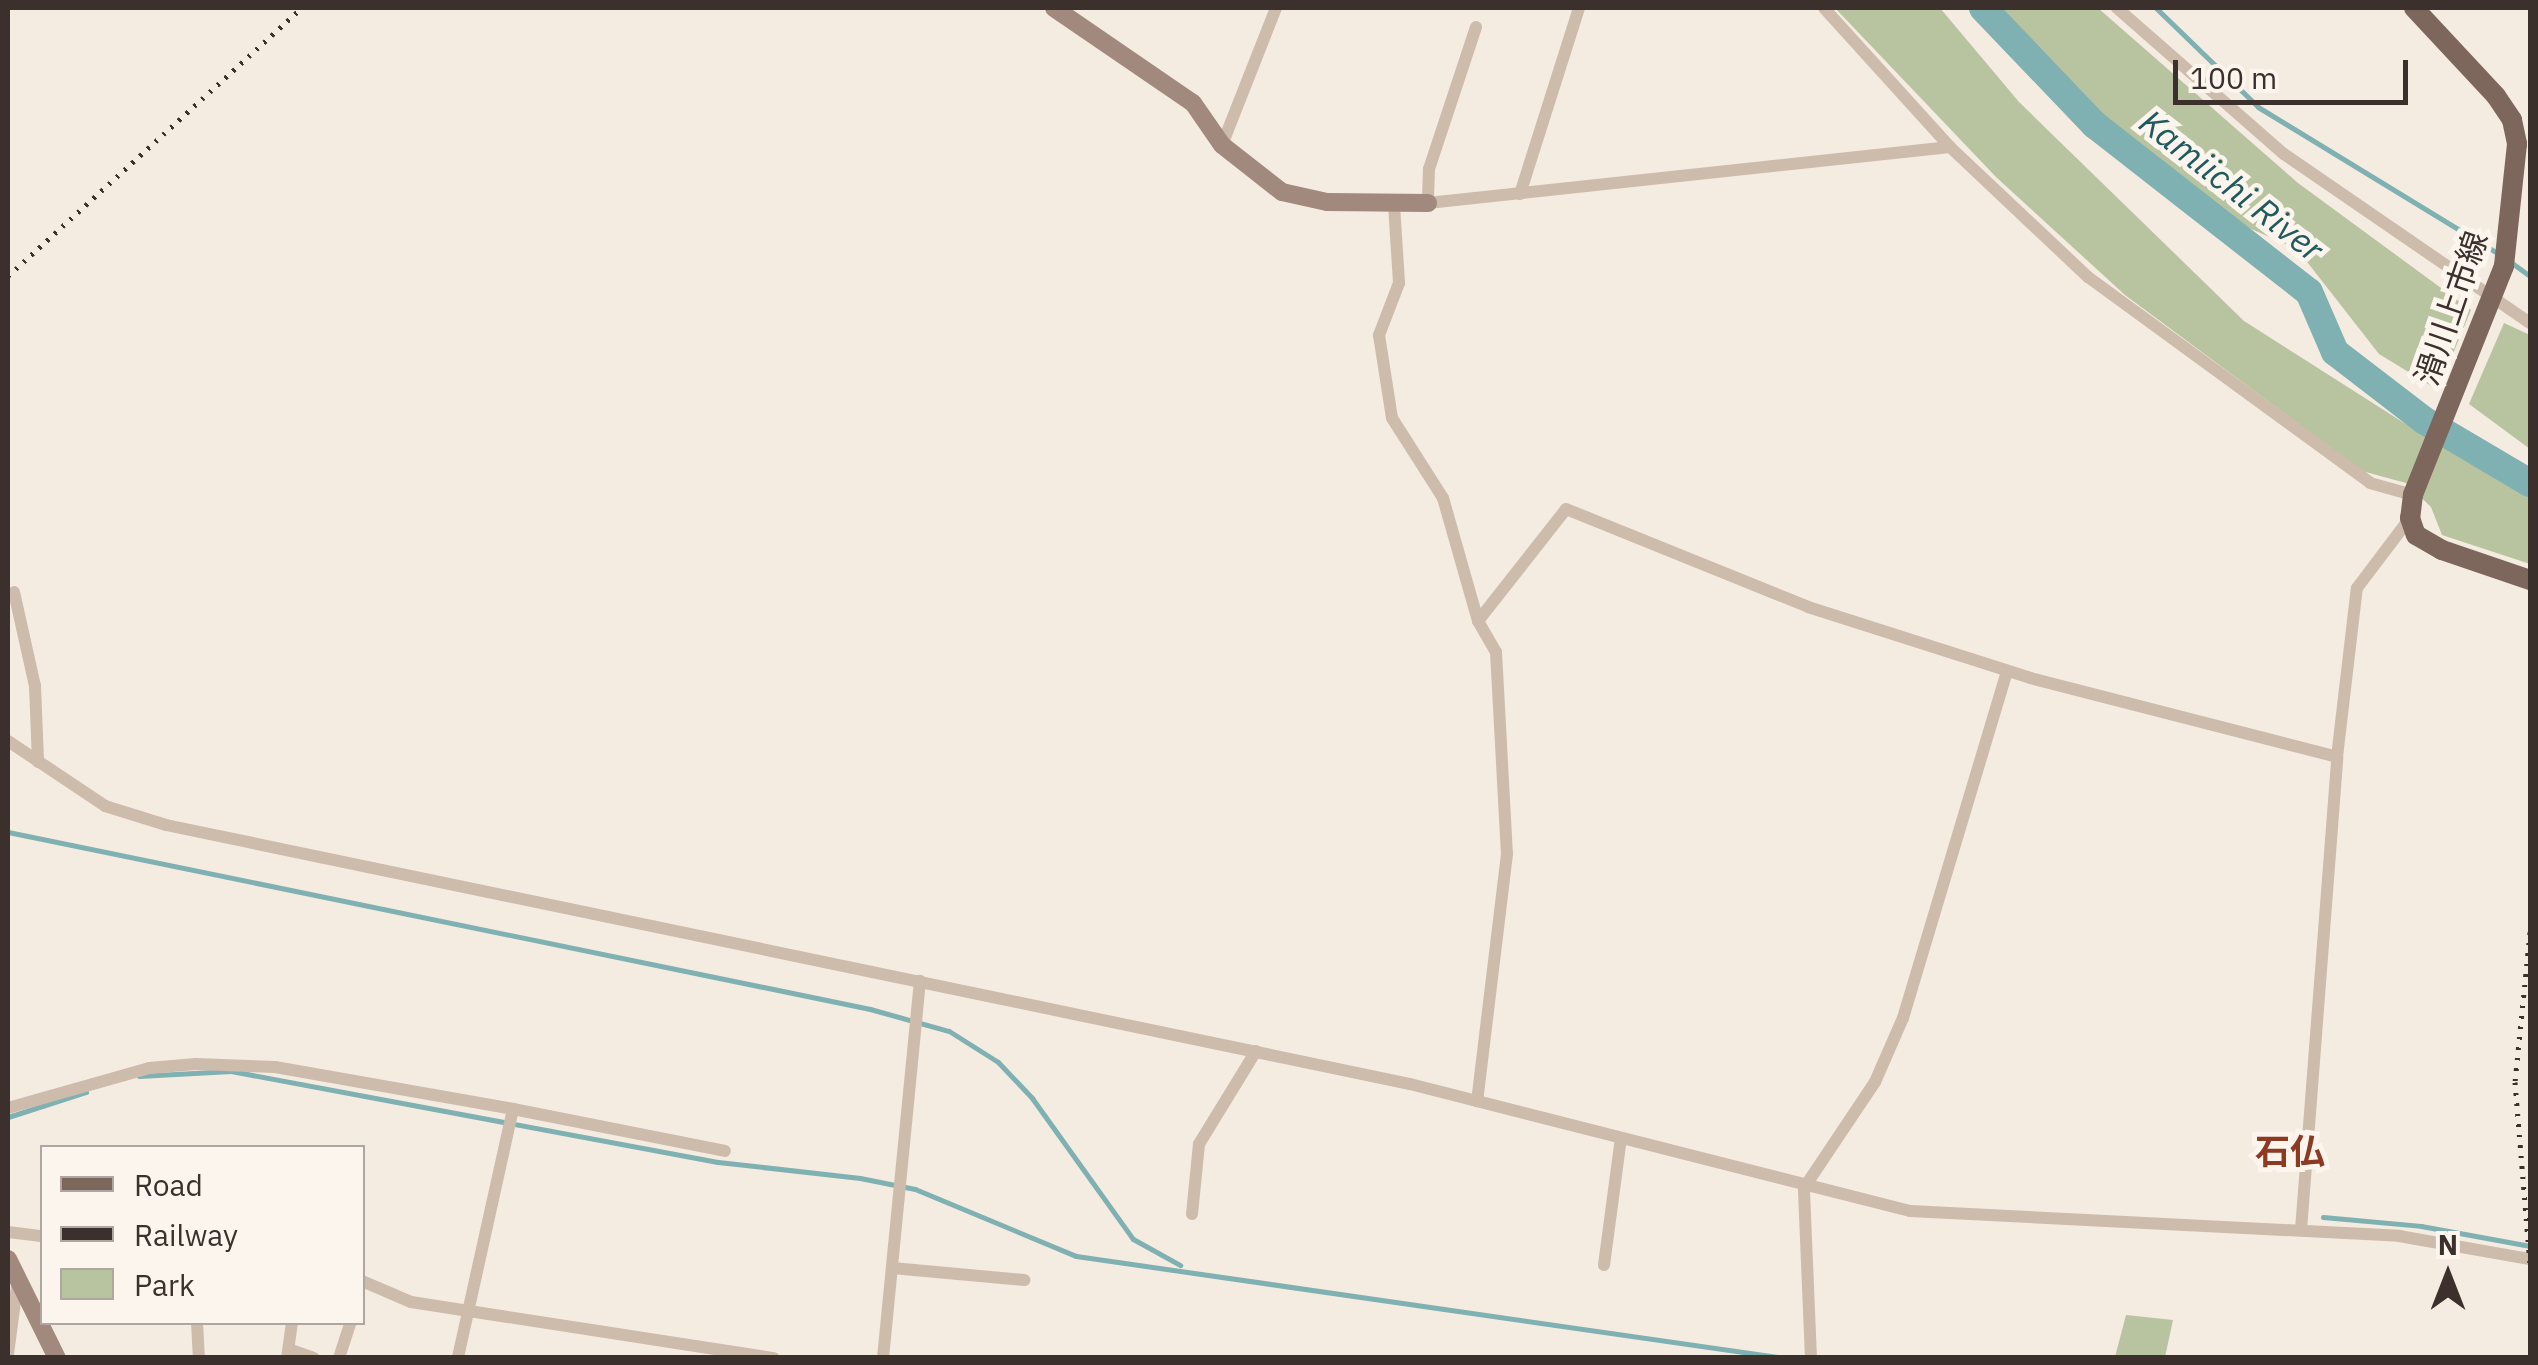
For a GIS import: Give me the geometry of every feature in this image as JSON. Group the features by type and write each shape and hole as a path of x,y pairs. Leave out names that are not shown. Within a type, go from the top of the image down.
{"main road":[{"name":"滑川上市線","path":"2410,518 2413,494 2492,302 2510,236 2517,144 2512,120 2414,8"},
{"path":"2410,518 2416,535 2442,550 2530,580"}],"street":[{"path":"1054,8 1193,103 1222,145 1282,192 1394,205 1428,203 1950,147"},
{"path":"1222,145 1276,8"},
{"path":"1520,194 1579,8"},
{"path":"1824,8 1950,147 2088,278 2370,483 2413,494"},
{"path":"2117,8 2284,154 2492,302 2530,323"},
{"path":"1428,203 1429,169 1476,27"},
{"path":"1394,205 1400,284 1379,335 1392,418 1443,498 1478,621 1496,652 1507,854 1477,1101"},
{"path":"1478,621 1566,510 1808,608 2007,670 2336,756"},
{"path":"2301,1230 2336,756 2357,588 2410,518"},
{"path":"14,592 35,686 38,762"},
{"path":"1811,1358 1804,1188 1875,1082 1903,1018 2007,670"},
{"path":"8,741 104,806 166,825 1256,1051 1477,1101 1804,1188 1910,1211 2399,1236 2530,1259"},
{"path":"883,1358 920,980"},
{"path":"1192,1214 1199,1144 1256,1051"},
{"path":"8,1108 111,1076 196,1064 275,1066 725,1151"},
{"path":"458,1358 472,1313 514,1109"},
{"path":"1604,1265 1620,1138"},
{"path":"8,1232 40,1236"},
{"path":"8,1259 40,1324"},
{"path":"892,1268 1024,1280"},
{"path":"9,1355 11,1291 18,1279"},
{"path":"365,1286 411,1302 472,1313 774,1358"},
{"path":"41,1325 57,1358"},
{"path":"197,1325 199,1358"},
{"path":"292,1325 289,1354 314,1358"},
{"path":"339,1358 350,1325"}],"green space":[{"path":"1835,8 1940,8 2019,102 2244,321 2423,435 2530,491 2530,564 2442,535 2431,507 2406,483 2362,471 2125,295 1996,177"},
{"path":"2000,8 2098,8 2298,183 2471,310 2438,390 2379,354 2297,249 2150,185"},
{"path":"2504,323 2530,335 2530,449 2469,404"},
{"path":"2126,1315 2173,1320 2165,1357 2115,1357"}],"waterway":[{"name":"Kamiichi River","path":"1983,8 2095,125 2309,292 2335,352 2425,421 2530,483"},
{"path":"2156,8 2258,107 2499,254"},
{"path":"2512,263 2530,276"},
{"path":"8,832 870,1009 949,1031 998,1062 1032,1098 1133,1239 1180,1265"},
{"path":"139,1076 231,1071 718,1162 860,1178 915,1189 1076,1256 1785,1358"},
{"path":"8,1117 86,1092"},
{"path":"2323,1217 2421,1226 2530,1246"}],"railway":[{"path":"8,276 302,8"},
{"path":"2530,932 2515,1082 2530,1264"}],"district":[{"name":"石仏","path":"2290,1151"}]}
